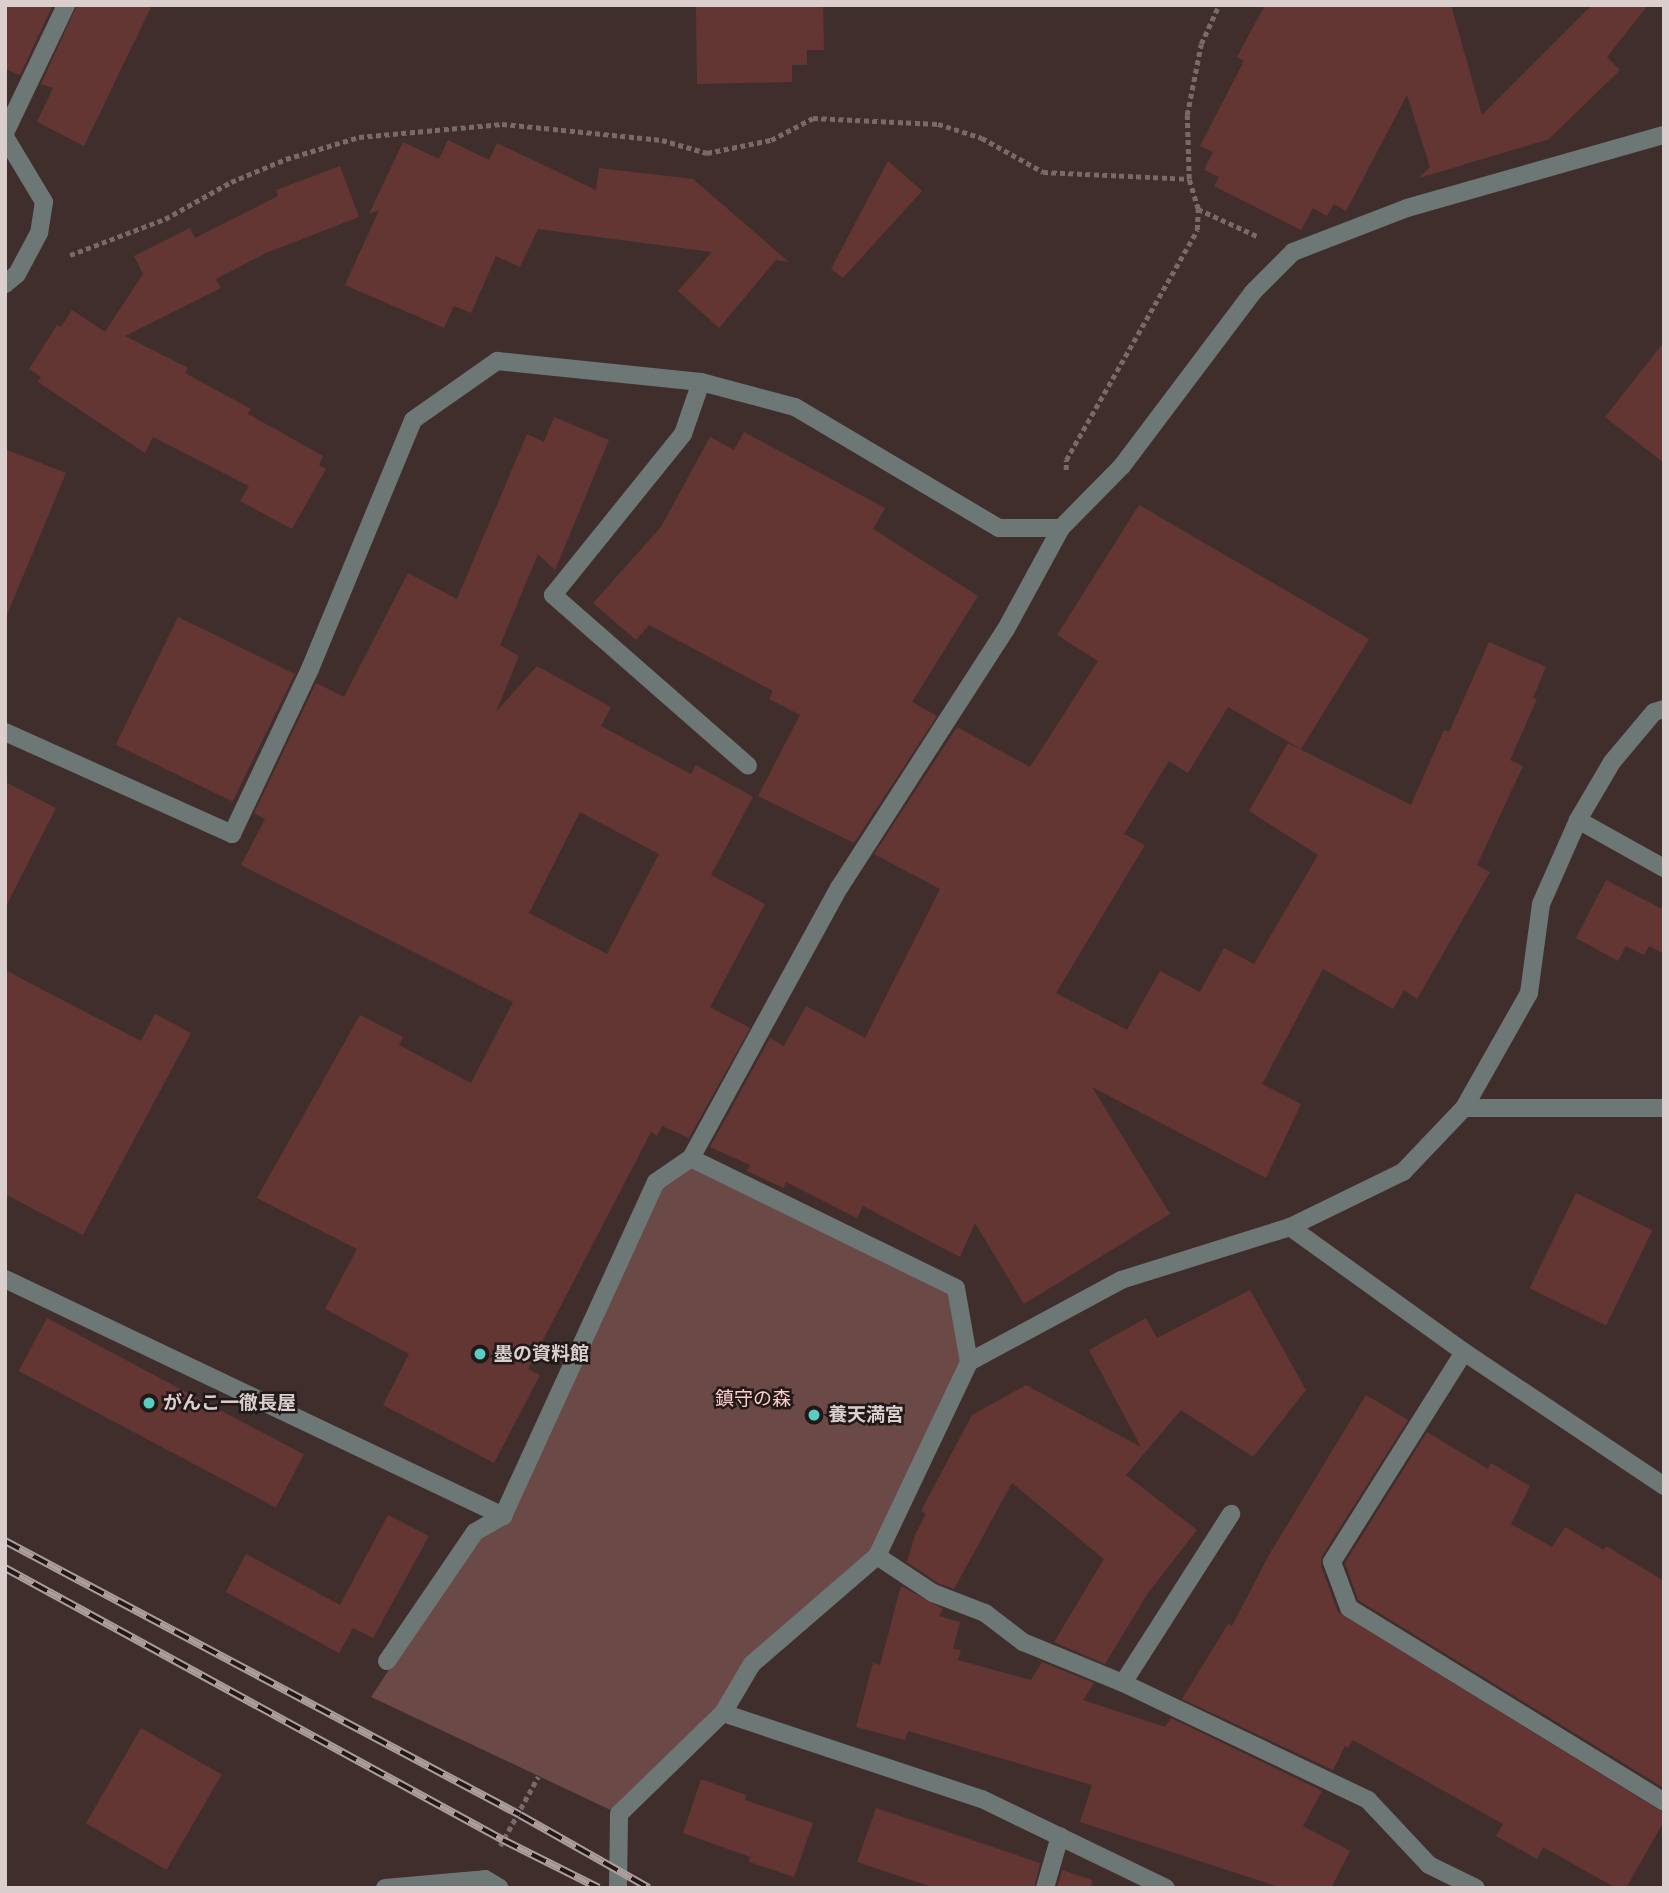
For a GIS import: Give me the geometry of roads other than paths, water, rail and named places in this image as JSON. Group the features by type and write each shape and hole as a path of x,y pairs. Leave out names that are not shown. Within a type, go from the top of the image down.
{"street":[{"path":"11,279 39,233 44,202 5,135 66,5"},
{"path":"387,1661 475,1532 503,1516 656,1182 691,1158 839,888 1006,629 1060,528 1122,466 1253,292 1293,252 1408,208 1664,135"},
{"path":"5,732 232,834 310,669 413,420 497,361 701,382 795,407 999,528 1060,528"},
{"path":"701,382 683,434 553,595 748,766"},
{"path":"969,1362 1121,1280 1290,1227 1403,1172 1464,1108 1529,993 1541,904 1578,820 1612,762 1654,712 1664,709"},
{"path":"1578,820 1664,868"},
{"path":"1464,1108 1664,1108"},
{"path":"618,1888 619,1814 723,1713 752,1664 877,1556 969,1362 956,1288 691,1158"},
{"path":"1290,1227 1464,1352 1664,1486"},
{"path":"5,1279 503,1516"},
{"path":"1464,1352 1332,1562 1349,1608 1664,1802"},
{"path":"1122,1683 1231,1514"},
{"path":"877,1556 933,1592 985,1613 1023,1642 1122,1683 1368,1800 1429,1865 1476,1888"},
{"path":"723,1713 982,1799 1166,1888"},
{"path":"1045,1888 1060,1836"},
{"path":"385,1888 492,1883"}],"railway":[{"path":"5,1541 520,1815 649,1888"},
{"path":"5,1568 503,1840 599,1888"}],"place":[{"name":"墨の資料館","path":"480,1354"},
{"name":"がんこ一徹長屋","path":"149,1403"},
{"name":"養天満宮","path":"814,1415"}],"park label":[{"name":"鎮守の森","path":"753,1399"}]}
